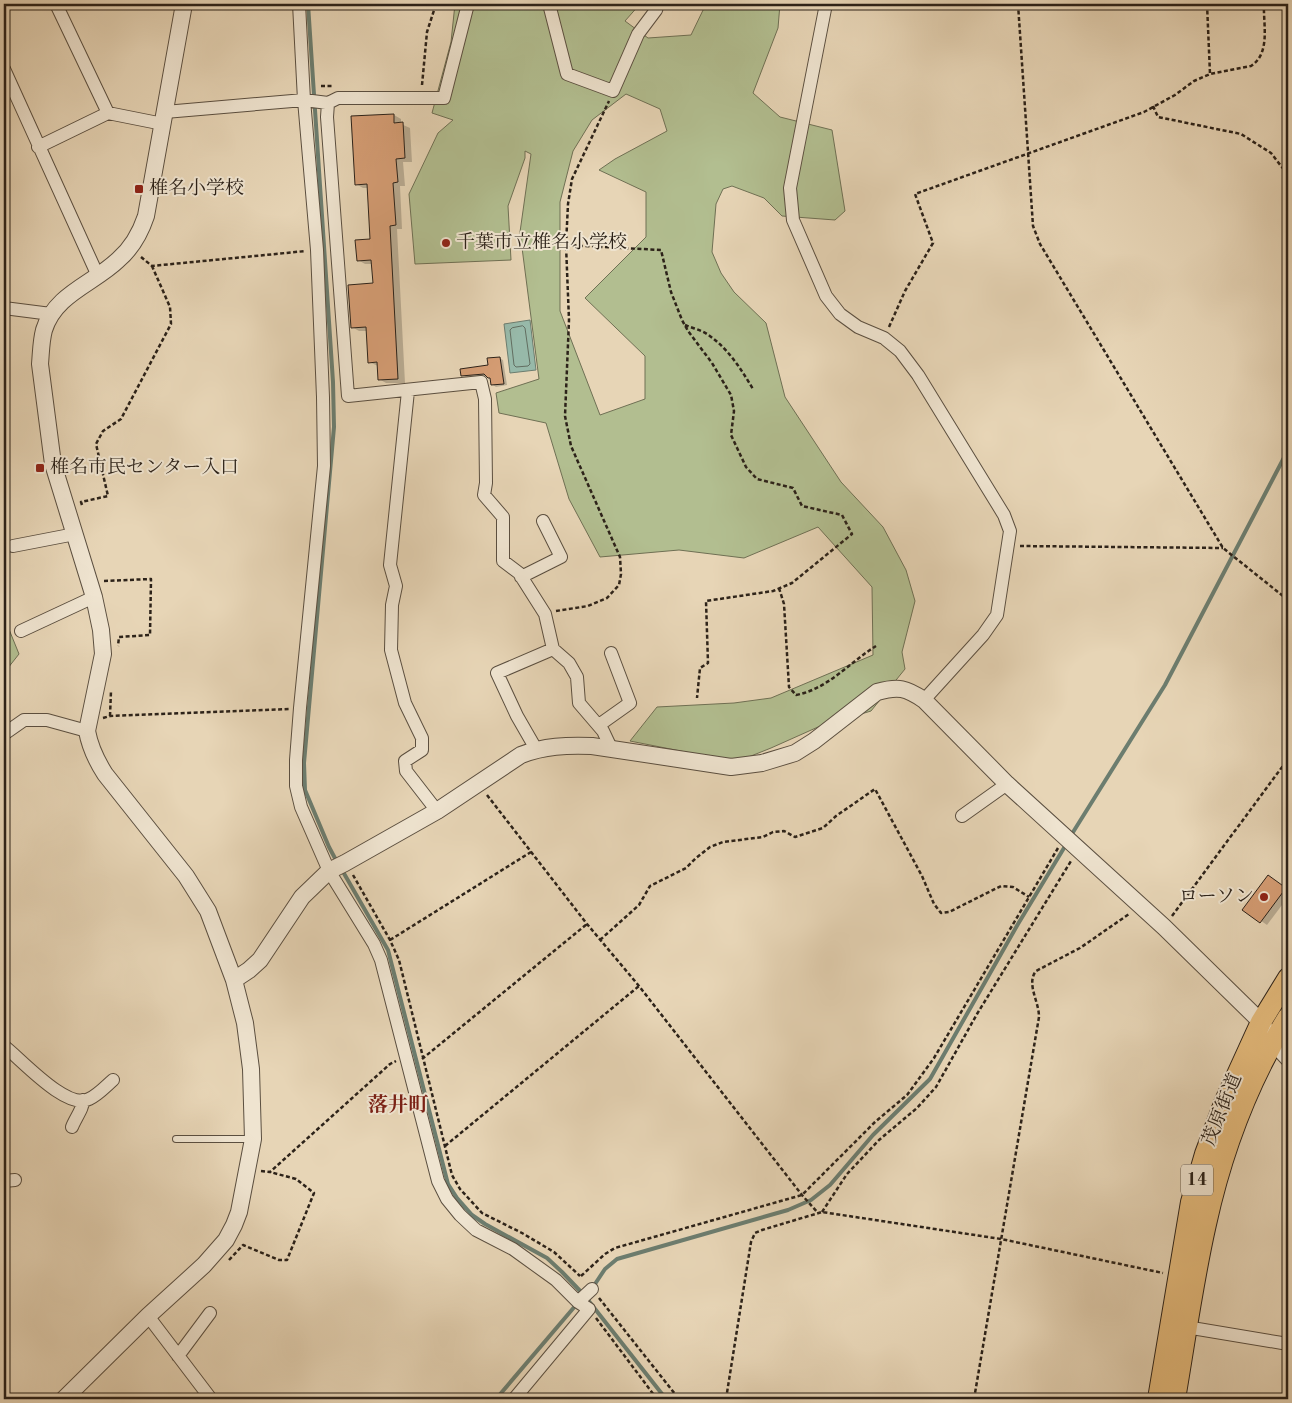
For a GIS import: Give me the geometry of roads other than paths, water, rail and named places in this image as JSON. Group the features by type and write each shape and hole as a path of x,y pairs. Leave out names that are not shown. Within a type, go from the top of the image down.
{"main road":[{"name":"茂原街道","path":"1175,1399 1179,1326 1179,1276 1191,1202 1205,1154 1225,1101 1261,1022 1288,978"},
{"name":"茂原街道","path":"1158,1399 1217,1182 1243,1104 1273,1042 1288,1017"}],"street":[{"path":"56,4 108,112"},
{"path":"64,1399 148,1316 204,1265 226,1240 239,1212 253,1139 251,1068 245,1023 234,980 208,911 186,876 105,774 96,760 87,731 103,654 101,630 92,591 54,464 40,364 44,329 63,299 116,262 130,248 140,232 146,216 184,4"},
{"path":"299,4 304,100 316,250 323,397 324,466 300,708 296,786 301,807 329,871 374,944 381,960 438,1181 447,1199 476,1230 520,1254 556,1280 583,1306"},
{"path":"38,147 108,112 164,118 304,100 328,103 338,98 444,98 468,4"},
{"path":"549,4 567,74 613,91 638,34 656,10 658,4"},
{"path":"826,4 790,188 793,220 826,296 840,314 858,327 884,338 900,351 918,374 1004,514 1010,530 997,615 983,635 924,700"},
{"path":"4,69 98,276"},
{"path":"328,103 328,126 348,396 481,382 485,399 486,483 484,495 503,517 503,561 522,577 545,614 553,649 569,663 577,677 579,703 603,731 612,750"},
{"path":"4,309 52,314"},
{"path":"408,391 390,565 396,586 392,605 391,650 405,703 422,738 422,750 405,762 406,771 437,811"},
{"path":"522,577 561,557 542,521"},
{"path":"12,546 75,534"},
{"path":"21,631 92,591"},
{"path":"536,749 517,716 497,674 553,649"},
{"path":"599,726 630,703 611,653"},
{"path":"234,980 260,960 302,897 329,871 437,811 521,755 536,749 570,745 592,746 731,766 748,766 776,760 795,752 814,741 878,692 900,688 911,691 924,700 1007,784 1164,927 1261,1022 1273,1042 1288,1058"},
{"path":"4,734 24,720 47,720 87,731"},
{"path":"962,816 1007,784"},
{"path":"4,1046 51,1087 78,1101 88,1100 113,1080"},
{"path":"72,1127 75,1117 84,1104 83,1100"},
{"path":"514,1399 583,1306 592,1290"},
{"path":"178,1356 210,1313"},
{"path":"148,1316 211,1399"},
{"path":"1179,1326 1288,1344"}],"lane":[{"path":"176,1139 253,1139"}],"water":[{"path":"530,320 536,370 510,373 504,324"}],"waterway":[{"path":"308,4 333,382 334,427 304,763 305,790 337,862"},
{"path":"1070,837 1165,685 1288,450"},
{"path":"593,1287 605,1269 617,1259 788,1210 811,1200 830,1185 873,1135 930,1079 1018,924 1067,843"},
{"path":"342,870 388,950 448,1184 472,1215 547,1258 562,1272 584,1295 666,1399"},
{"path":"496,1399 576,1305"}],"place":[{"name":"椎名小学校","path":"139,189"},
{"name":"千葉市立椎名小学校","path":"446,243"},
{"name":"椎名市民センター入口","path":"40,468"},
{"name":"ローソン","path":"1264,897"}],"district":[{"name":"落井町","path":"398,1106"}]}
